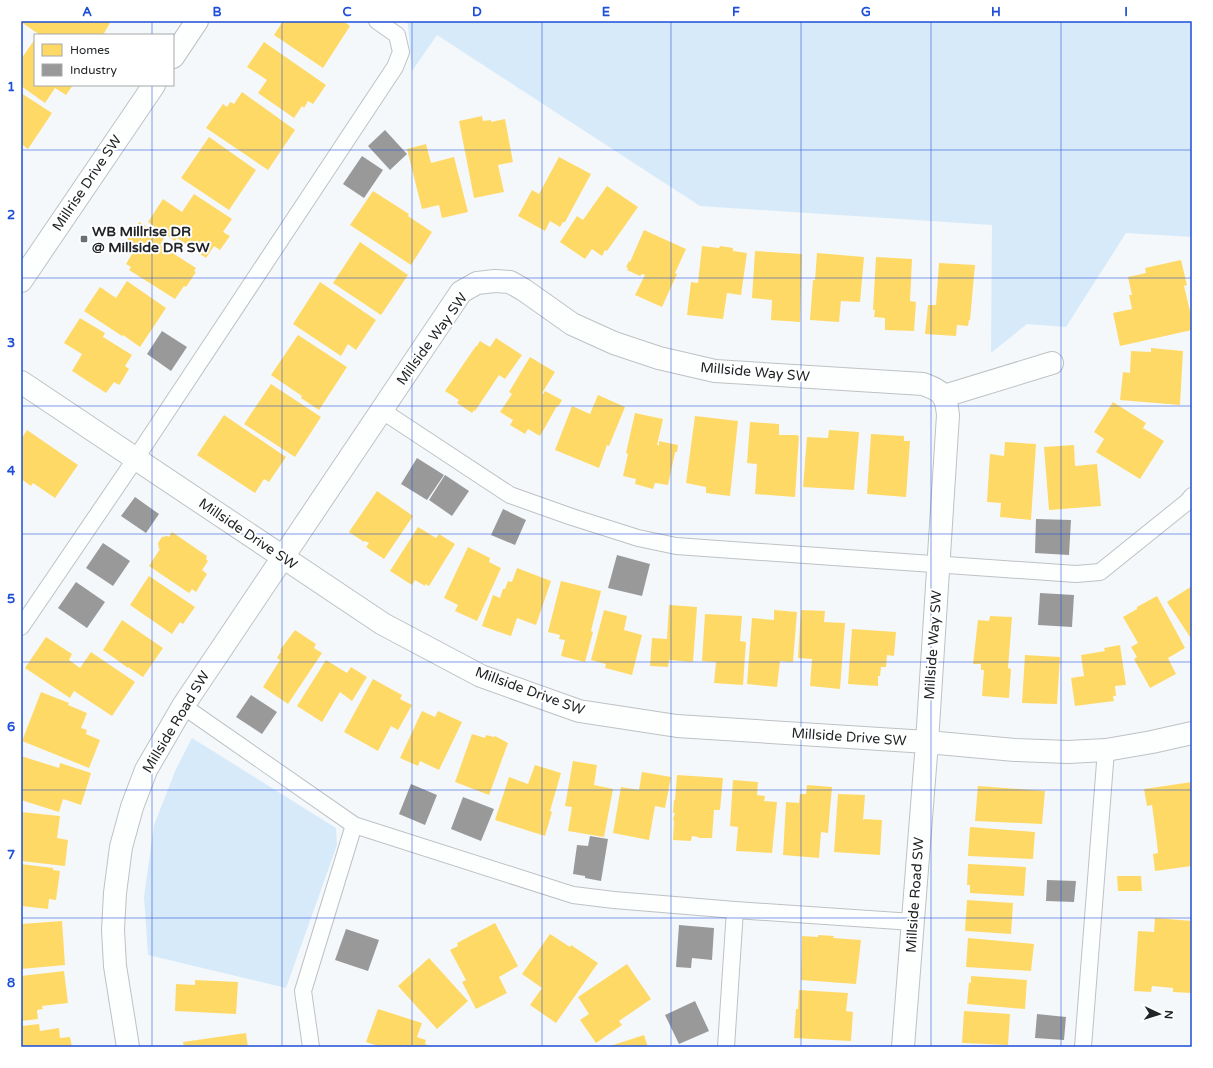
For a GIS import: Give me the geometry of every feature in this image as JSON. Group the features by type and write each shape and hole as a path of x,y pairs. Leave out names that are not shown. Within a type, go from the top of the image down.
{"street":[{"path":"174,55 197,21"},
{"name":"Millrise Drive SW","path":"21,281 153,86"},
{"name":"Millside Way SW","path":"283,558 461,292 477,283 495,281 510,282 524,290 572,324 614,343 659,358 714,371 923,384 937,389 944,396 947,404 948,415 927,742"},
{"path":"944,396 1052,363"},
{"name":"Millside Drive SW","path":"21,382 383,624 481,676 579,711 677,726 927,742 1015,750 1068,752 1106,750 1192,733"},
{"name":"Millside Road SW","path":"128,1047 115,966 113,930 115,893 121,847 132,807 146,770 183,706 283,558"},
{"name":"Millside Road SW","path":"903,1047 927,742"}],"lane":[{"path":"21,628 136,458 395,67 401,52 398,35 377,21"},
{"path":"381,410 510,495 638,538 676,546 1076,574 1100,572 1187,502 1192,496"},
{"path":"183,706 354,825 573,895 735,910 913,922"},
{"path":"1083,1047 1106,750"},
{"path":"311,1047 303,991 354,825"},
{"path":"726,1047 735,910"}],"shaded area":[{"path":"404,21 1192,21 1192,237 1126,233 1066,327 1027,324 991,353 992,225 700,206 437,35 412,71 408,24"},
{"path":"192,738 336,828 337,845 286,988 148,955 144,897 154,825 176,769"}],"building: Homes":[{"path":"107,21 110,23 104,34 39,34 21,22"},
{"path":"283,21 343,21 350,26 323,68 274,35"},
{"path":"34,40 34,86 72,86 66,95 55,88 45,103 21,86 21,59"},
{"path":"264,42 326,85 313,104 308,101 304,108 302,106 294,118 258,93 267,80 247,67"},
{"path":"242,92 295,130 268,170 206,128 223,104 227,107 230,102 234,104"},
{"path":"21,93 52,113 28,149 21,144"},
{"path":"482,116 483,121 491,120 491,122 505,119 513,162 498,165 504,192 474,198 459,121"},
{"path":"209,137 256,170 229,210 181,178"},
{"path":"426,144 431,163 454,157 468,212 442,218 439,205 422,209 407,149"},
{"path":"559,157 591,174 565,222 563,222 560,227 550,221 545,231 518,216 532,190 539,194"},
{"path":"607,186 638,207 602,256 592,249 585,259 560,242 577,216 583,220"},
{"path":"373,191 409,214 408,216 432,232 411,265 350,225"},
{"path":"194,194 232,219 223,232 230,236 220,250 214,246 206,258 177,238 175,241 148,222 163,199 182,212"},
{"path":"139,222 164,238 160,245 196,268 194,271 196,272 186,287 184,286 175,299 129,270 131,267 126,264 132,254 122,248"},
{"path":"644,230 686,249 675,273 677,274 662,307 635,295 645,275 642,274 640,276 627,270 628,268 626,267 629,261 630,262"},
{"path":"360,242 408,275 381,315 333,283"},
{"path":"702,246 733,248 733,251 747,253 741,295 727,293 723,319 687,315 691,282 698,283"},
{"path":"755,251 802,254 800,322 771,320 772,300 752,298"},
{"path":"817,253 864,257 860,302 841,301 839,322 810,320"},
{"path":"876,257 912,259 910,301 916,302 914,331 885,330 885,318 874,317 875,310 873,310"},
{"path":"1181,260 1187,285 1184,286 1192,319 1192,330 1120,346 1113,313 1132,309 1129,295 1132,295 1128,277 1146,273 1145,268"},
{"path":"939,263 975,265 970,320 968,326 957,325 956,336 925,334 928,305 936,305"},
{"path":"127,281 166,308 140,347 84,311 100,287 116,298"},
{"path":"320,282 376,320 356,350 348,344 341,356 293,324"},
{"path":"80,318 105,333 103,337 132,355 125,366 129,369 120,384 119,385 114,382 106,393 72,371 82,354 64,343"},
{"path":"298,335 347,367 319,410 301,398 302,396 271,375"},
{"path":"496,338 522,355 505,379 499,375 475,411 474,410 472,413 457,403 459,400 445,391 480,341 490,347"},
{"path":"1151,348 1183,351 1180,405 1120,400 1123,372 1130,373 1131,351 1151,352"},
{"path":"530,357 555,372 542,393 543,394 545,391 562,400 540,436 528,429 525,434 510,425 513,420 500,412 512,394 509,392"},
{"path":"271,384 321,417 295,457 244,424"},
{"path":"598,395 625,407 609,446 607,445 599,468 555,450 572,406 590,414"},
{"path":"1113,402 1146,423 1143,428 1164,441 1140,479 1096,452 1104,439 1094,432"},
{"path":"635,413 663,419 657,445 659,445 659,441 678,445 677,452 675,452 668,485 655,483 653,489 635,484 636,479 623,476 628,454 626,453"},
{"path":"224,415 286,457 269,482 264,479 255,493 197,455"},
{"path":"695,416 738,421 730,496 706,493 706,487 686,483"},
{"path":"750,422 779,424 779,435 799,436 795,497 755,494 757,464 747,463"},
{"path":"27,430 78,465 55,498 33,483 31,486 21,479 21,439"},
{"path":"829,430 859,432 854,490 803,487 807,437 828,438"},
{"path":"871,434 904,436 904,441 910,441 906,497 867,494"},
{"path":"1005,442 1036,444 1031,520 1000,517 1001,503 987,502 990,454 1004,456"},
{"path":"1074,445 1075,466 1097,464 1101,506 1049,510 1044,447"},
{"path":"377,491 413,516 384,559 366,547 369,543 364,542 349,532"},
{"path":"418,527 436,538 439,534 455,544 429,586 425,584 425,586 415,580 412,585 390,571"},
{"path":"172,532 207,556 206,559 208,561 202,570 207,574 196,592 192,589 189,593 149,566 160,549 158,543 162,537 169,537"},
{"path":"468,547 490,558 489,562 501,568 477,621 455,611 458,605 444,598"},
{"path":"517,568 551,581 536,625 517,618 511,636 482,626 493,595 500,598 508,581 512,582"},
{"path":"149,576 195,607 183,624 180,622 172,634 130,605"},
{"path":"561,581 601,591 591,631 593,632 585,662 561,656 565,640 559,639 560,635 548,632"},
{"path":"1192,586 1192,640 1167,602"},
{"path":"1157,596 1185,648 1168,658 1176,674 1150,688 1134,659 1137,657 1131,647 1138,643 1123,617"},
{"path":"669,605 697,607 693,662 669,660 668,667 650,666 652,638 667,639"},
{"path":"604,610 627,616 624,630 642,635 632,675 605,668 606,664 591,660"},
{"path":"774,610 797,612 793,662 780,661 777,687 747,684 752,618 774,620"},
{"path":"801,610 825,611 824,622 845,623 840,689 810,686 812,659 798,658"},
{"path":"705,614 742,616 740,641 746,642 743,685 714,683 716,662 702,661"},
{"path":"990,616 1012,617 1008,668 1011,669 1009,698 982,696 984,670 981,670 981,664 973,664 978,620 989,621"},
{"path":"122,620 163,648 143,677 103,650"},
{"path":"852,629 896,632 894,656 887,655 886,667 881,667 880,676 878,676 878,686 848,684"},
{"path":"295,630 316,644 314,648 322,653 288,704 263,687 280,660 277,658 281,651 280,650"},
{"path":"46,637 72,654 69,660 80,668 91,652 135,682 112,716 74,691 70,698 25,668"},
{"path":"1120,645 1126,685 1115,686 1116,696 1113,696 1114,701 1075,706 1071,678 1084,676 1081,655 1105,651 1104,648"},
{"path":"1025,655 1060,657 1057,704 1022,703"},
{"path":"326,660 347,673 351,667 367,677 352,701 340,692 322,722 297,706"},
{"path":"373,679 402,695 400,699 412,705 398,730 391,726 378,751 344,732"},
{"path":"41,692 69,703 68,705 87,713 81,728 87,730 86,734 100,740 89,768 22,741"},
{"path":"422,711 435,717 438,711 462,722 439,770 420,761 418,766 400,758"},
{"path":"472,734 485,738 486,735 495,736 508,743 489,795 455,782"},
{"path":"21,756 59,768 60,763 91,773 81,805 63,799 59,812 21,800"},
{"path":"573,761 597,765 594,785 613,789 604,837 568,831 572,807 565,806"},
{"path":"535,765 561,773 550,811 552,812 545,836 495,820 509,777 528,784"},
{"path":"642,772 671,777 665,808 655,806 649,840 613,833 621,787 639,790"},
{"path":"677,775 723,778 720,810 714,810 712,838 699,838 692,836 691,841 673,840 673,819 675,813 673,813"},
{"path":"733,780 758,782 757,795 765,796 764,801 777,802 772,853 736,851 738,827 730,826"},
{"path":"1192,782 1192,866 1155,871 1153,854 1158,853 1152,805 1147,806 1144,789"},
{"path":"807,785 832,787 828,833 821,832 819,858 783,855 786,802 799,803 800,794 806,794"},
{"path":"978,786 1045,791 1042,824 975,821"},
{"path":"838,794 865,795 863,821 864,819 882,820 880,855 834,852"},
{"path":"21,812 60,816 57,838 68,840 65,866 21,861"},
{"path":"970,827 1035,832 1033,859 968,856"},
{"path":"21,864 53,868 53,870 60,871 56,900 49,899 48,909 21,906"},
{"path":"968,864 1026,867 1024,896 970,893 970,885 967,885"},
{"path":"1117,876 1141,876 1142,891 1118,891"},
{"path":"967,900 1013,903 1011,934 966,931"},
{"path":"1155,918 1192,921 1192,993 1173,992 1173,988 1152,986 1151,992 1134,991 1138,931 1154,932"},
{"path":"62,921 65,965 21,969 21,924"},
{"path":"495,923 518,966 499,977 507,993 476,1009 462,982 466,980 450,950 458,946 457,943"},
{"path":"550,934 570,947 571,945 598,963 556,1023 530,1005 542,988 522,974"},
{"path":"818,935 834,936 833,938 861,940 856,984 801,980 802,936 818,937"},
{"path":"968,938 1034,944 1031,971 966,967"},
{"path":"429,958 468,1001 437,1029 398,986"},
{"path":"627,964 651,999 619,1021 622,1025 596,1043 580,1020 589,1014 578,997"},
{"path":"64,971 68,1003 42,1006 43,1009 37,1010 38,1019 21,1021 21,976"},
{"path":"971,976 1027,980 1025,1009 967,1004"},
{"path":"195,980 238,982 236,1014 175,1011 176,984 195,985"},
{"path":"799,990 848,993 846,1011 853,1012 851,1041 794,1038"},
{"path":"378,1009 422,1023 417,1037 426,1040 425,1044 433,1047 381,1047 366,1042"},
{"path":"964,1011 1010,1014 1008,1045 962,1043"},
{"path":"39,1024 40,1031 59,1028 60,1038 70,1037 72,1047 21,1047 21,1026"},
{"path":"246,1033 248,1047 184,1047 183,1042"},
{"path":"644,1035 648,1047 607,1047"}],"building: Industry":[{"path":"385,130 407,154 390,170 368,146"},
{"path":"362,156 383,170 364,198 343,184"},
{"path":"162,331 187,347 171,371 147,354"},
{"path":"417,458 444,475 427,500 401,484"},
{"path":"445,475 469,491 452,516 429,500"},
{"path":"135,497 159,514 146,533 121,516"},
{"path":"503,509 526,520 515,545 491,535"},
{"path":"1036,519 1071,520 1069,555 1035,553"},
{"path":"103,543 130,561 113,586 86,568"},
{"path":"617,555 650,564 642,596 608,588"},
{"path":"76,582 105,602 87,628 58,608"},
{"path":"1040,593 1074,595 1072,627 1038,625"},
{"path":"251,695 277,712 262,734 236,717"},
{"path":"411,784 437,795 425,825 399,814"},
{"path":"463,797 494,809 481,841 451,829"},
{"path":"590,836 608,839 601,881 573,874 577,845 588,846"},
{"path":"1047,880 1076,881 1074,902 1046,901"},
{"path":"679,925 714,928 712,960 692,958 691,968 676,967"},
{"path":"346,929 379,940 368,971 335,960"},
{"path":"695,1001 709,1031 679,1044 665,1015"},
{"path":"1037,1014 1066,1017 1064,1040 1035,1038"}],"place":[{"name":"WB Millrise DR @ Millside DR SW","path":"84,239"}]}
